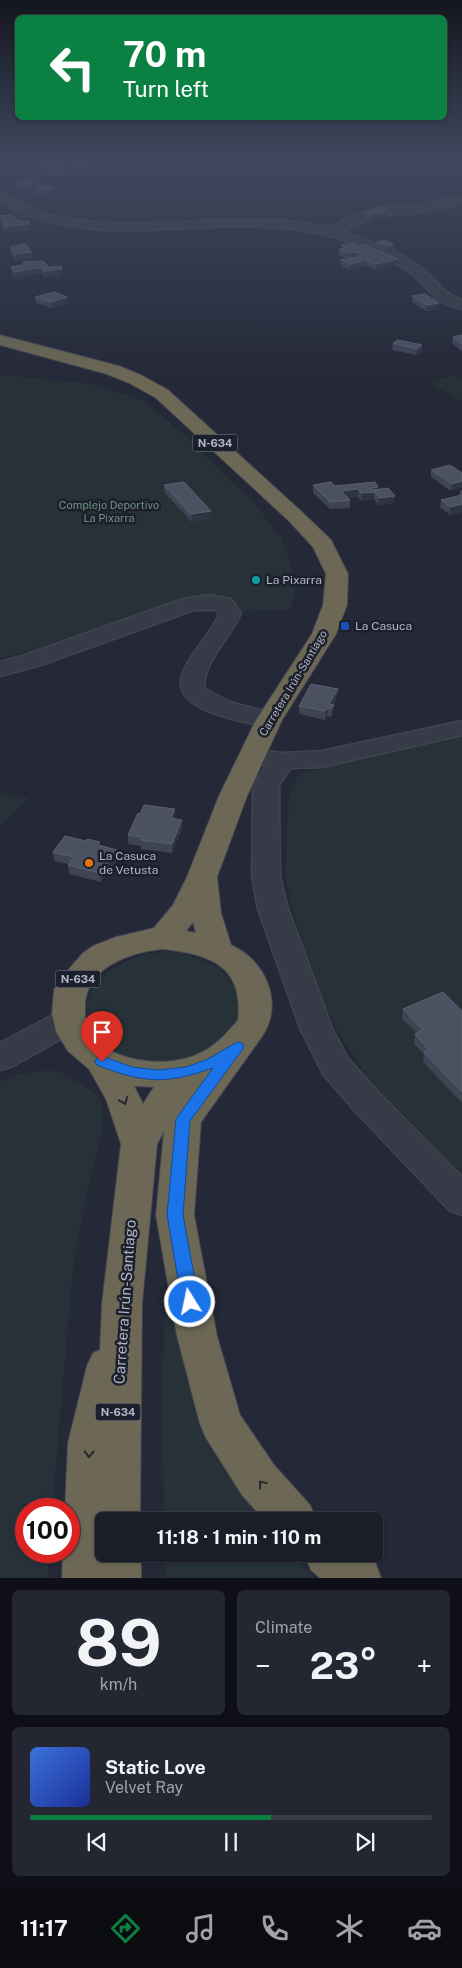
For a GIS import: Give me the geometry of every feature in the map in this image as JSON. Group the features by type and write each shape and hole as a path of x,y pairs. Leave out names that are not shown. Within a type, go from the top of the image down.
{"highway":[{"name":"Carretera Irún-Santiago","path":"0,340 113,370 135,379 162,394 296,517 323,545 337,574 335,605 324,634 269,720 233,796 202,877 186,910 163,938"},
{"name":"Carretera Irún-Santiago","path":"202,877 206,913 217,950"},
{"name":"N-634","path":"163,938 187,940 217,950 234,961 249,978 256,996 254,1022 237,1047 213,1063 187,1072 158,1075 131,1072 102,1062 79,1043 68,1021 70,990 85,968 103,954 125,945 163,938"},
{"path":"237,1047 183,1119 175,1215 197,1336 221,1424 258,1480 286,1512"},
{"name":"Carretera Irún-Santiago","path":"102,1062 123,1098 139,1144"},
{"name":"Carretera Irún-Santiago","path":"117,1512 122,1304 139,1144 160,1105 187,1072"},
{"path":"85,1578 90,1443 122,1304"},
{"path":"118,1562 118,1578"},
{"path":"337,1562 358,1578"}],"street":[{"path":"336,235 408,265 425,278 440,295 462,305"},
{"path":"0,669 33,660 191,604 209,602 223,604 230,613 226,627 196,669 192,682 195,693 209,703 269,720"},
{"path":"251,757 283,762 322,759 462,728"},
{"path":"283,762 266,785 266,876 273,909 316,1028 335,1065 372,1107 462,1200"},
{"path":"0,1058 68,1021"}],"green space":[{"name":"Complejo Deportivo La Pixarra","path":"0,375 86,383 141,399 182,433 254,503 282,539 297,581 291,610 242,611 221,596 209,595 0,659"},
{"path":"456,375 462,379 462,402 428,382"},
{"path":"462,736 462,1174 370,1082 337,1030 308,969 285,877 289,797 299,774"},
{"path":"0,794 29,798 0,827"},
{"path":"174,952 197,958 217,967 231,982 236,992 239,1012 230,1032 210,1050 172,1062 133,1059 102,1042 90,1023 87,1009 89,996 95,985 116,966 130,960 148,954"},
{"path":"57,1071 77,1081 96,1094 103,1106 103,1127 91,1173 74,1258 53,1498 15,1498 15,1563 49,1563 48,1578 0,1578 0,1082 19,1074"},
{"path":"165,1292 168,1292 190,1386 209,1440 227,1472 254,1512 164,1512 162,1403"},
{"path":"165,1562 298,1562 315,1578 166,1578"}],"building":[{"path":"385,240 394,245 387,246 377,242"},
{"path":"352,243 360,246 366,245 398,259 376,264 366,260 351,264 341,260 365,255 356,252 349,253 339,249 347,247 342,245"},
{"path":"26,244 32,252 16,254 10,247"},
{"path":"43,261 48,266 15,272 11,267 24,265 23,262"},
{"path":"61,266 62,269 44,271 42,268"},
{"path":"54,292 67,297 51,302 35,297"},
{"path":"425,294 439,303 426,305 412,296"},
{"path":"462,335 462,344 453,337"},
{"path":"398,340 422,345 417,349 393,343"},
{"path":"450,465 462,473 462,481 452,484 431,470"},
{"path":"184,482 211,511 191,514 164,485"},
{"path":"331,482 335,486 375,482 378,487 371,488 374,492 361,493 358,489 341,491 350,500 330,502 313,485"},
{"path":"388,488 395,496 379,498 373,490"},
{"path":"462,495 462,504 450,507 441,500"},
{"path":"311,684 338,689 329,704 334,705 332,708 328,708 325,711 299,706"},
{"path":"144,805 175,809 171,818 182,820 172,844 141,840 142,837 128,835 138,813 140,814"},
{"path":"65,836 100,842 98,845 117,850 100,873 68,865 74,857 53,852"},
{"path":"443,992 462,1011 462,1092 424,1052 429,1050 415,1034 423,1030 403,1009"}],"place":[{"name":"La Pixarra","path":"256,580"},
{"name":"La Casuca","path":"345,626"},
{"name":"La Casuca de Vetusta","path":"89,863"}],"route":[{"path":"102,1062 131,1072 158,1075 187,1072 213,1063 237,1047 183,1119 175,1215 190,1302"}]}
